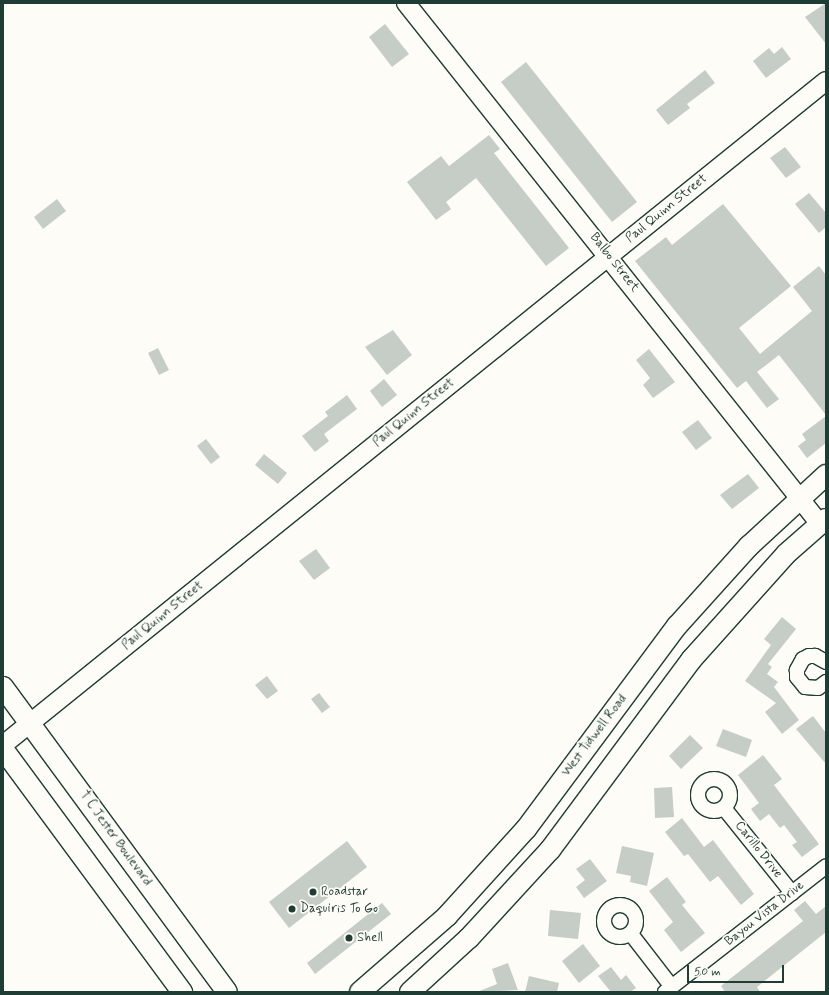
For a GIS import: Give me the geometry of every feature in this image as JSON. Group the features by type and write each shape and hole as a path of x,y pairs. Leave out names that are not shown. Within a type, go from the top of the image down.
{"main road":[{"name":"West Tidwell Road","path":"360,992 447,916 526,829 677,626 710,587 749,546 826,475"},
{"path":"410,992 469,938 550,850 691,660 734,609 786,554 823,522"},
{"name":"T C Jester Boulevard","path":"3,687 227,992"},
{"path":"619,704 644,722"},
{"path":"3,749 182,992"},
{"path":"447,916 469,938"}],"street":[{"name":"Balbo Street","path":"406,3 609,256 799,499 823,522"},
{"name":"Paul Quinn Street","path":"3,745 826,81"},
{"path":"825,685 811,689 805,686 797,677 797,670 803,659 808,656 815,656 826,662"},
{"name":"Carillo Drive","path":"724,808 792,893"},
{"name":"Bayou Vista Drive","path":"669,989 826,866"},
{"path":"631,934 669,989"}],"building":[{"path":"826,3 826,44 805,17"},
{"path":"385,24 409,54 392,67 369,37"},
{"path":"782,47 791,59 766,78 753,61 769,48 774,54"},
{"path":"526,62 637,202 612,222 501,82"},
{"path":"705,70 715,83 687,104 690,108 668,125 656,110"},
{"path":"489,135 500,149 494,153 569,248 546,266 476,178 446,202 451,209 436,220 407,182 441,156 449,166"},
{"path":"785,147 801,167 786,178 770,158"},
{"path":"809,193 826,213 826,227 819,233 795,204"},
{"path":"57,199 66,211 43,229 34,217"},
{"path":"723,204 791,286 739,328 760,354 812,311 793,287 819,266 826,275 826,415 779,355 757,372 779,399 767,408 746,381 737,388 635,261 666,237 672,245"},
{"path":"393,330 412,355 387,375 365,347"},
{"path":"158,348 169,370 159,375 148,353"},
{"path":"649,349 675,382 653,398 643,385 650,378 636,360"},
{"path":"384,379 397,395 382,407 370,391"},
{"path":"347,395 357,409 324,434 329,441 315,452 302,436 328,416 325,412"},
{"path":"826,416 826,443 807,458 798,446 806,440 802,434"},
{"path":"698,420 712,438 696,450 682,432"},
{"path":"206,439 220,457 211,464 197,446"},
{"path":"264,454 287,473 278,484 255,465"},
{"path":"748,474 759,488 732,509 720,495"},
{"path":"316,549 330,568 314,580 299,561"},
{"path":"782,617 796,629 768,664 772,667 767,674 778,682 774,687 799,720 782,734 765,712 776,703 745,681 771,645 764,639"},
{"path":"267,676 278,691 267,699 255,685"},
{"path":"319,693 330,707 322,713 311,699"},
{"path":"813,716 826,733 826,764 796,729"},
{"path":"723,729 752,740 746,757 716,746"},
{"path":"690,735 703,748 681,769 669,756"},
{"path":"763,755 782,779 774,785 819,844 802,857 792,845 797,842 784,825 780,828 769,814 760,821 751,809 759,803 738,775"},
{"path":"672,787 674,817 655,818 654,788"},
{"path":"682,818 704,847 713,840 754,894 741,905 718,876 710,882 688,854 684,856 665,832"},
{"path":"347,841 367,867 289,928 269,902"},
{"path":"622,846 654,853 647,886 630,882 631,876 616,873"},
{"path":"590,859 607,881 584,898 576,887 585,880 576,869"},
{"path":"667,877 686,902 682,905 705,933 681,952 664,930 673,922 649,891"},
{"path":"805,901 816,914 826,906 826,932 757,987 760,992 725,992 721,986 803,921 794,910"},
{"name":"Shell","path":"382,903 391,914 315,974 307,963"},
{"path":"550,910 581,913 578,939 548,936"},
{"path":"583,944 600,966 579,983 562,961"},
{"path":"508,963 518,990 477,992 497,984 492,969"},
{"path":"611,967 621,980 626,975 636,988 630,992 611,992 598,976"},
{"path":"529,976 559,983 557,992 525,992"}],"place":[{"name":"Roadstar","path":"313,892"},
{"name":"Daquiris To Go","path":"292,909"},
{"name":"Shell","path":"349,938"}]}
